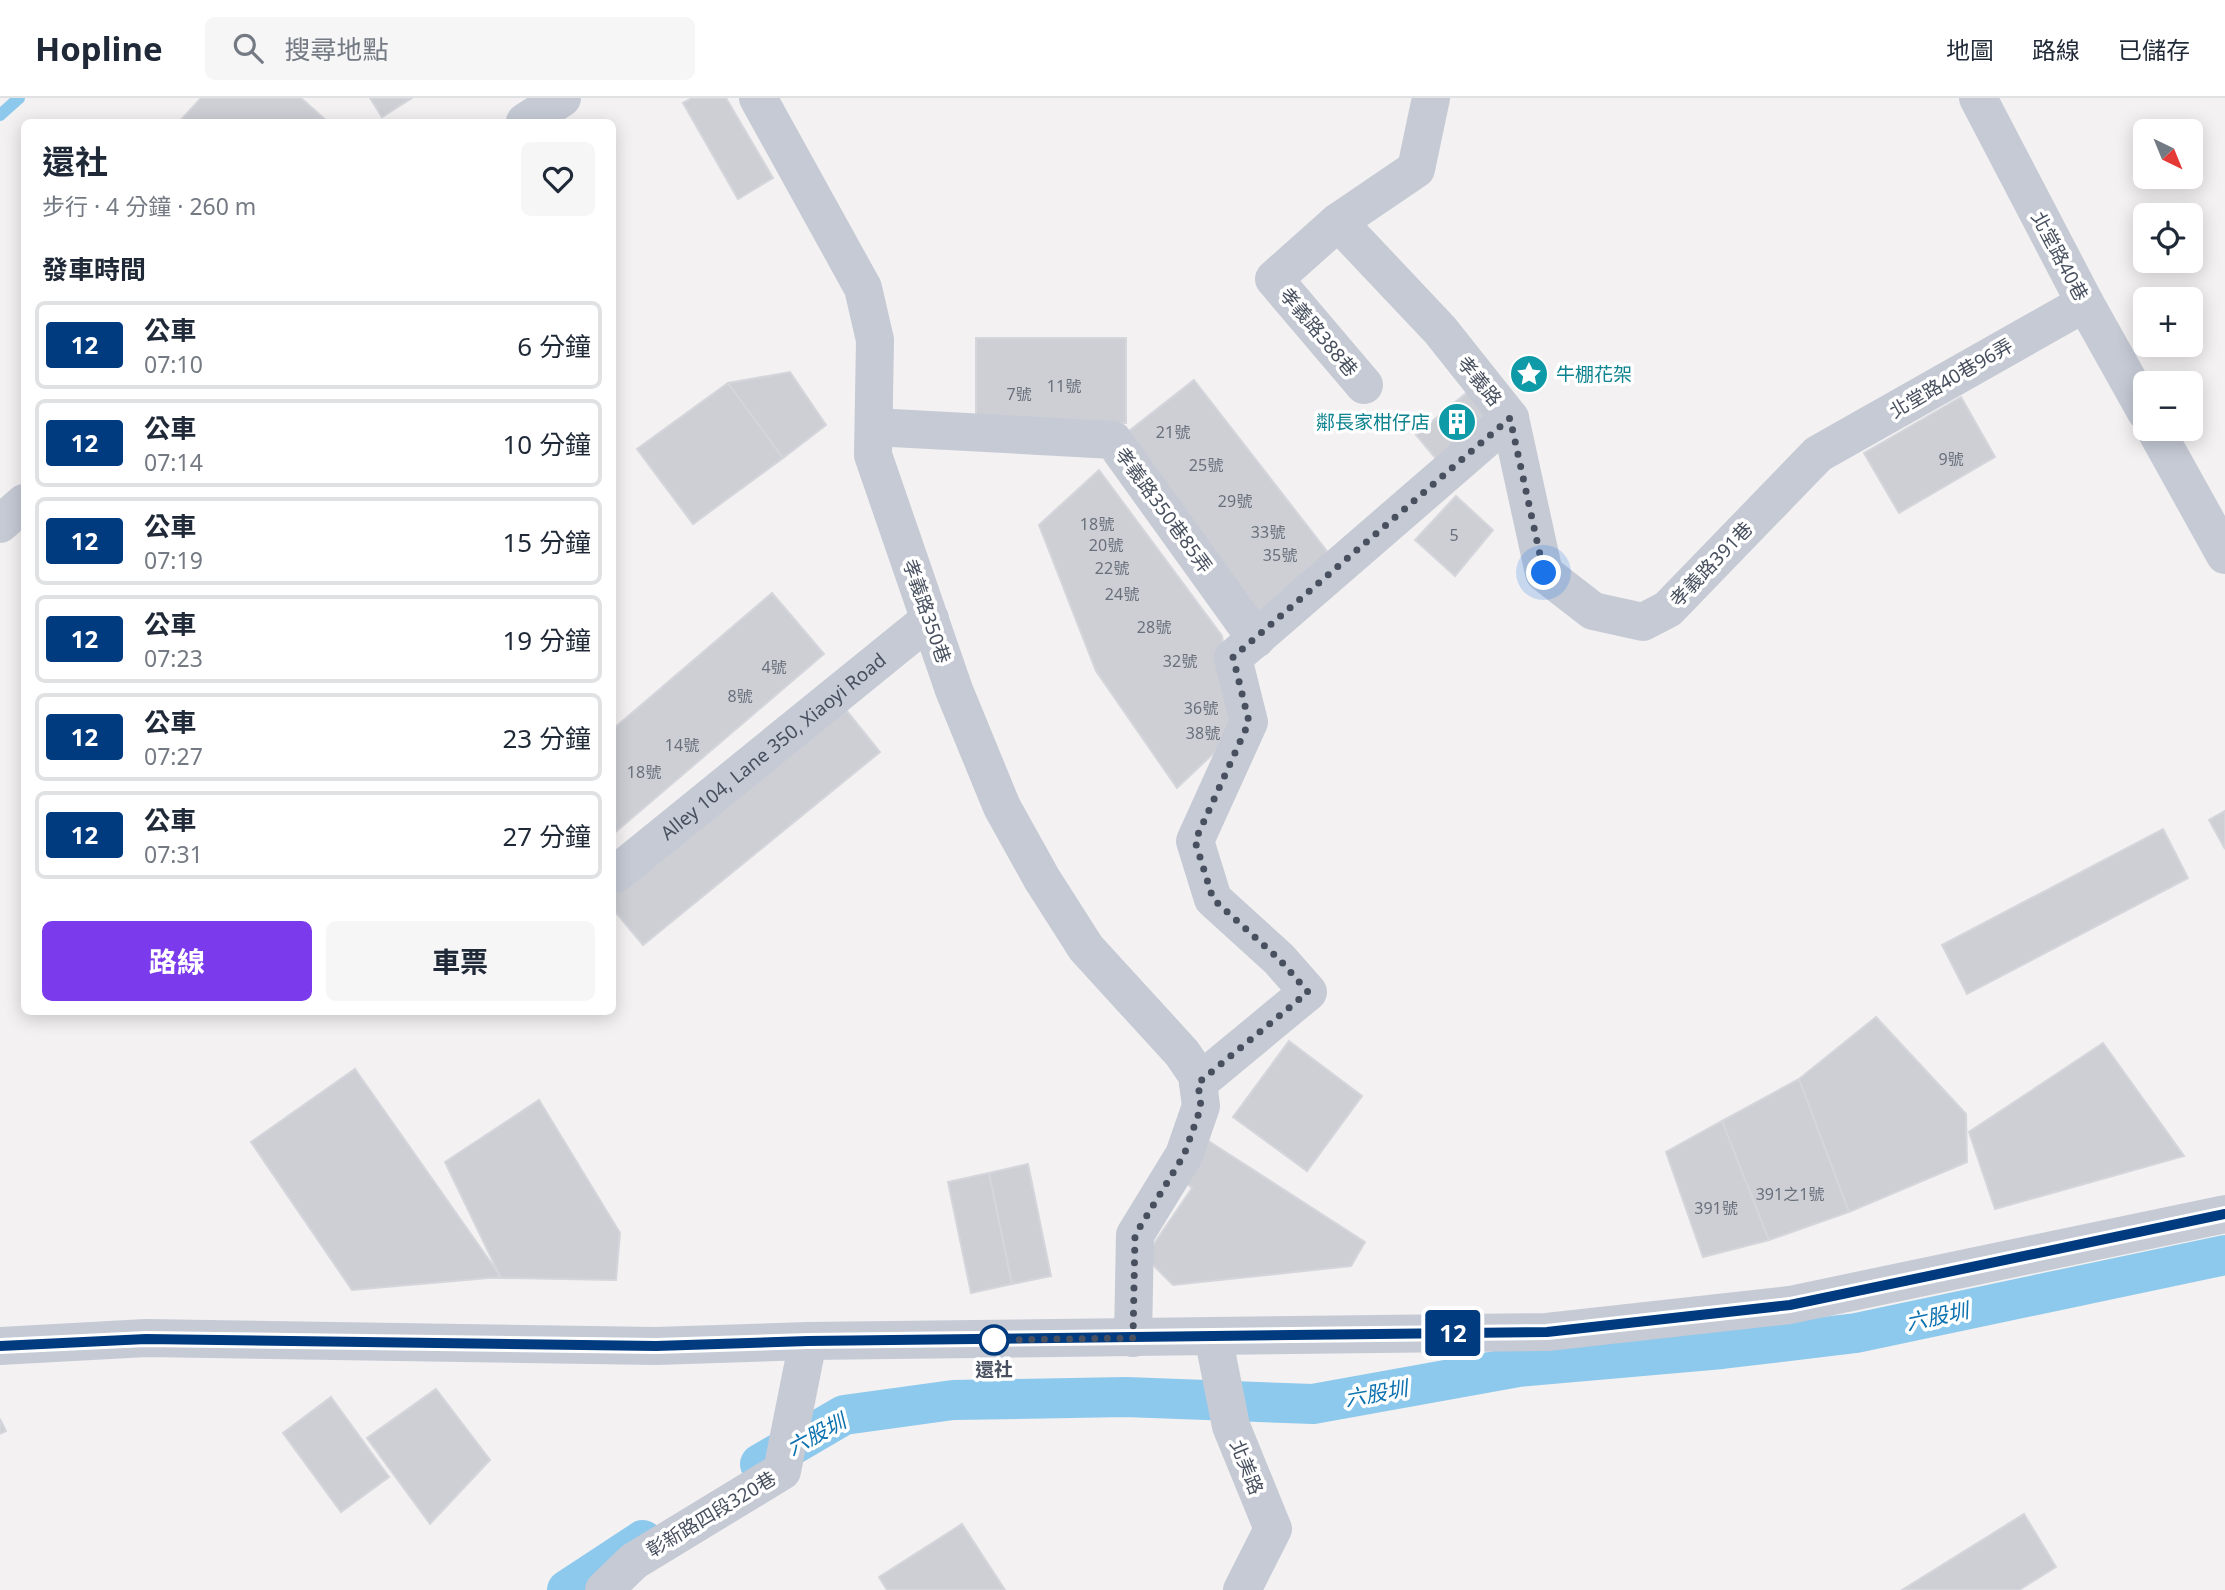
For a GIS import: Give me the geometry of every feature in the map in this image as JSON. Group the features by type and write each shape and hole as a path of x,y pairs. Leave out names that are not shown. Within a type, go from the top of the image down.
{"street":[{"path":"530,119 562,98"},
{"name":"孝義路350巷","path":"758,98 863,288 875,340 873,455 954,690 1002,807 1042,879 1086,948 1182,1052 1197,1075 1198,1083"},
{"path":"1338,222 1416,169 1431,98"},
{"name":"北堂路40巷","path":"1978,98 2133,389"},
{"name":"孝義路388巷","path":"1338,222 1274,279 1364,385"},
{"name":"孝義路","path":"1198,1083 1308,992 1279,959 1213,899 1195,841 1249,722 1233,657 1510,418 1440,330 1338,222"},
{"name":"北堂路40巷96弄","path":"1818,454 2085,303"},
{"name":"孝義路391巷","path":"1510,418 1544,573 1593,611 1643,622 1668,609 1818,454"},
{"name":"孝義路350巷85弄","path":"874,427 1113,440 1256,639"},
{"path":"2162,441 2225,555"},
{"path":"0,524 21,506"},
{"name":"Alley 104, Lane 350, Xiaoyi Road","path":"617,873 930,619"},
{"path":"1133,1338 1135,1235 1184,1155 1201,1107 1198,1083"},
{"path":"0,1346 146,1339 656,1346 1547,1332 1790,1305 2225,1214"},
{"name":"北美路","path":"1213,1338 1231,1426 1273,1530 1242,1590"},
{"name":"彰新路四段320巷","path":"604,1590 634,1561 782,1471 808,1343"}],"building":[{"path":"201,98 301,98 325,119 182,119"},
{"path":"370,98 412,98 382,117"},
{"path":"692,98 726,98 773,178 738,199 683,103"},
{"path":"976,338 1126,338 1126,423 976,423"},
{"path":"790,372 826,425 783,458 728,383"},
{"path":"1194,380 1333,559 1259,617 1120,438"},
{"path":"728,383 783,458 693,524 637,449"},
{"name":"鄰長家柑仔店","path":"1476,385 1495,409 1437,460 1416,435"},
{"path":"1961,397 1995,457 1899,513 1864,453"},
{"path":"1099,470 1222,636 1235,733 1177,788 1096,671 1039,525"},
{"path":"1456,496 1493,530 1455,576 1415,540"},
{"path":"772,593 824,654 616,832 616,727"},
{"path":"838,700 880,752 643,945 616,913 616,881"},
{"path":"2225,811 2225,849 2209,820"},
{"path":"2163,829 2188,878 1967,994 1942,945"},
{"path":"1876,1017 1966,1114 1967,1162 1849,1212 1799,1079"},
{"path":"1289,1041 1362,1096 1307,1171 1233,1117"},
{"path":"2103,1043 2184,1156 1995,1209 1969,1132"},
{"path":"355,1069 501,1277 352,1290 251,1142"},
{"path":"1799,1079 1849,1212 1769,1240 1722,1121"},
{"path":"539,1100 620,1233 616,1280 501,1278 445,1162"},
{"path":"1722,1121 1769,1240 1703,1257 1666,1152"},
{"path":"1193,1131 1365,1242 1351,1266 1173,1285 1145,1257 1192,1188 1169,1168"},
{"path":"1028,1164 1051,1276 1012,1284 989,1173"},
{"path":"989,1173 1012,1284 971,1293 948,1182"},
{"path":"436,1389 490,1460 430,1524 367,1438"},
{"path":"331,1397 389,1477 341,1512 283,1433"},
{"path":"0,1419 6,1431 0,1434"},
{"path":"2024,1514 2056,1567 2019,1590 1902,1590"},
{"path":"962,1524 1005,1590 887,1590 879,1577"}],"waterway":[{"path":"0,115 19,98"},
{"name":"六股圳","path":"760,1464 844,1415 953,1400 1126,1397 1313,1404 1518,1367 1722,1349 1856,1333 2225,1255"},
{"name":"六股圳","path":"567,1590 643,1540"}],"bus line":[{"name":"12","path":"0,1346 146,1339 656,1346 808,1341 1547,1332 1790,1305 2225,1214"}],"place":[{"name":"牛棚花架","path":"1529,374"},
{"name":"鄰長家柑仔店","path":"1457,422"},
{"name":"還社","path":"994,1340"}],"route":[{"path":"994,1340 1133,1338 1135,1235 1184,1155 1201,1107 1198,1083 1308,992 1279,959 1213,899 1195,841 1249,722 1233,657 1510,418 1544,573"}]}
